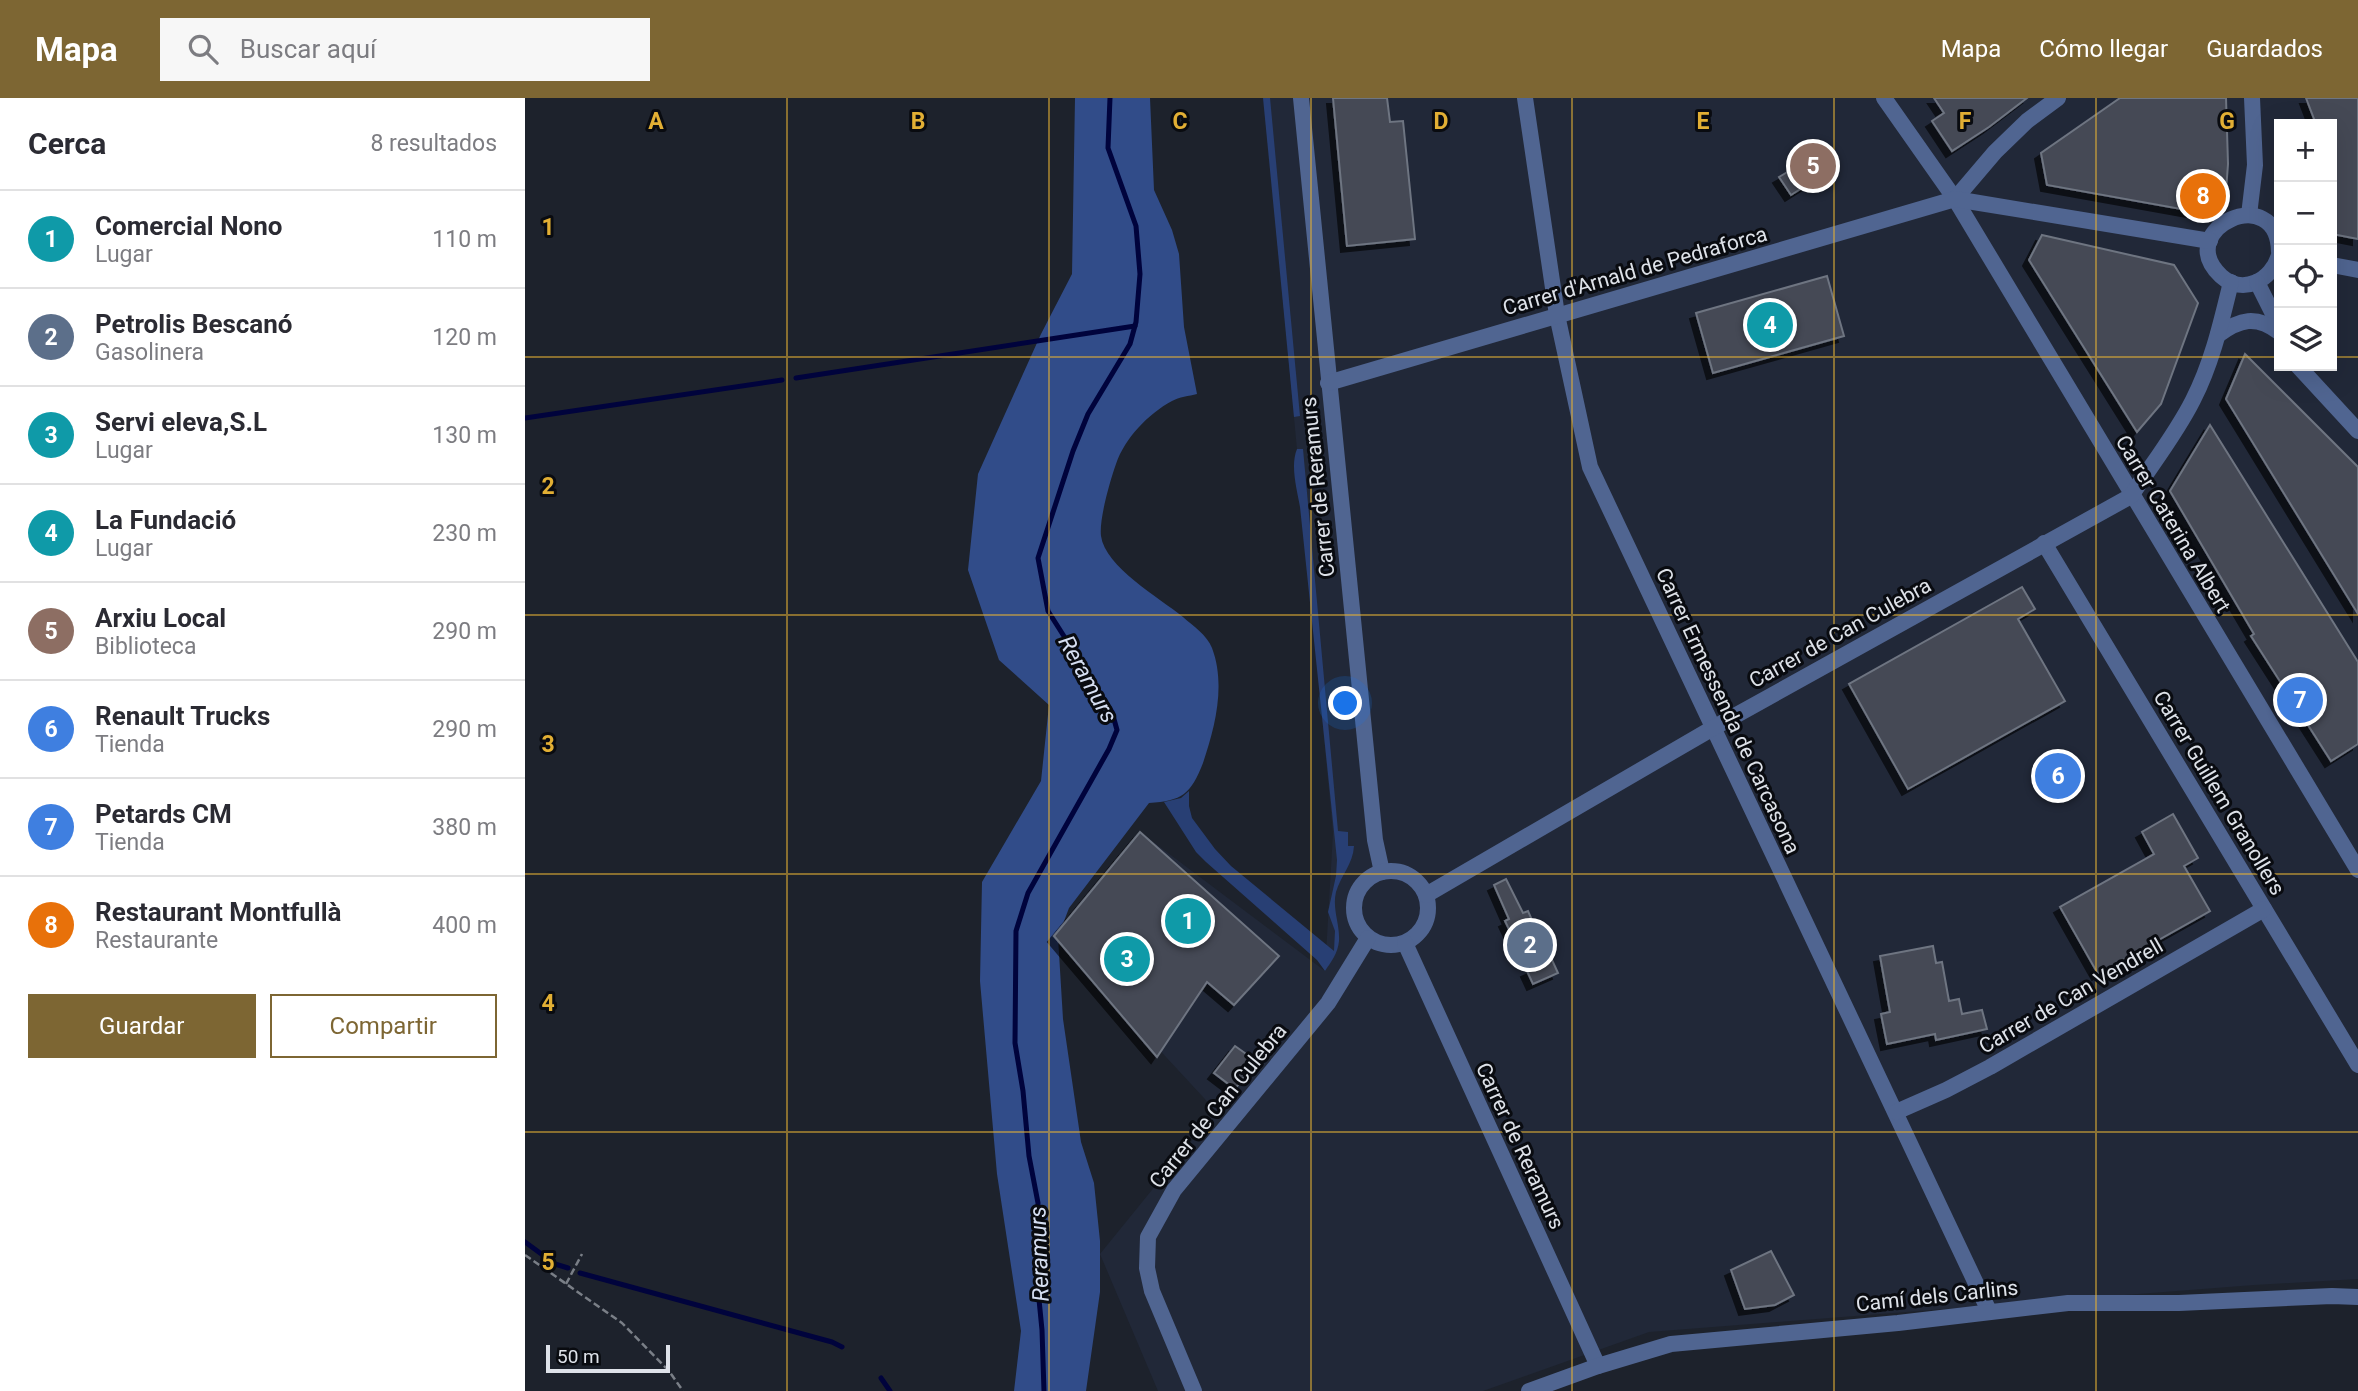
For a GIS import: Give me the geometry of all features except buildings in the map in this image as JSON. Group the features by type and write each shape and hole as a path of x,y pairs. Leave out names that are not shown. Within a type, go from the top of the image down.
{"street":[{"name":"Carrer de Reramurs","path":"1301,98 1375,840 1382,872"},
{"name":"Carrer Ermessenda de Carcasona","path":"1525,98 1557,315 1590,467 1989,1311"},
{"name":"Carrer Caterina Albert","path":"1884,98 1955,199 2358,870"},
{"path":"1955,199 1995,152 2027,121 2058,98"},
{"path":"2249,215 2255,165 2252,98"},
{"name":"Carrer d'Arnald de Pedraforca","path":"1328,383 1955,199"},
{"path":"1955,199 2210,241"},
{"path":"2274,265 2270,274 2257,282 2244,285 2231,282 2219,274 2211,262 2210,241 2213,233 2224,221 2240,215 2249,215 2269,224 2275,233 2277,245"},
{"path":"2337,266 2358,270"},
{"path":"2131,496 2176,432 2193,399 2209,363 2231,282"},
{"path":"2257,282 2274,316"},
{"path":"2218,335 2232,325 2245,321 2258,321 2274,329"},
{"path":"2303,371 2358,432"},
{"name":"Carrer de Can Culebra","path":"1426,895 1713,728 2131,496"},
{"name":"Carrer Guillem Granollers","path":"2044,543 2358,1065"},
{"path":"1382,872 1406,874 1417,880 1426,895 1427,919 1417,935 1405,943 1384,945 1368,939 1354,914 1357,892 1365,880 1382,872"},
{"name":"Carrer de Can Vendrell","path":"1896,1112 1990,1067 2264,909"},
{"name":"Carrer de Can Culebra","path":"1194,1391 1152,1291 1147,1268 1148,1237 1174,1190 1328,1003 1368,939"},
{"name":"Carrer de Reramurs","path":"1405,943 1598,1366"},
{"path":"2332,1296 2358,1287"},
{"name":"Camí dels Carlins","path":"1529,1391 1671,1344 1898,1323 2068,1303 2179,1303 2358,1297"}],"path":[{"path":"566,1284 582,1254"},
{"path":"525,1255 622,1323 669,1371 683,1391"}],"shaded area":[{"path":"1075,98 1150,98 1154,190 1172,230 1179,254 1184,327 1197,394 1178,398 1163,406 1138,428 1125,445 1108,490 1101,536 1112,559 1123,570 1207,639 1216,662 1218,691 1211,735 1194,782 1177,798 1149,803 1069,908 1058,937 1063,1019 1081,1142 1094,1183 1100,1241 1100,1292 1086,1391 1014,1391 1021,1331 997,1174 980,981 982,882 1041,781 1049,705 999,660 968,570 978,474 1041,334 1072,274"},
{"path":"1263,98 1270,98 1300,416 1294,417"},
{"path":"1264,98 2358,98 2358,1279 1649,1332 1483,1391 1158,1391 1100,1254 1216,1111 1054,936 1140,832 1325,971 1333,833"},
{"path":"1297,449 1303,449 1338,831 1348,832 1348,846 1354,846 1336,892 1338,945 1325,971 1317,960 1196,852 1164,802 1181,798 1189,791 1192,818 1215,849 1231,866 1334,951 1335,931 1328,912 1337,860 1295,478"}],"waterway":[{"name":"Reramurs","path":"1044,1391 1036,1269 1038,1203 1029,1156 1015,1043 1016,931 1028,893 1117,730 1112,712 1048,611 1038,558 1088,414 1130,344 1136,322 1140,274 1136,226 1108,148 1110,98"},
{"path":"796,378 1135,326"},
{"path":"525,418 782,380"},
{"path":"525,1242 555,1264 568,1268"},
{"path":"580,1273 842,1347"},
{"path":"881,1378 890,1391"}],"place":[{"name":"Arxiu Local","path":"1813,166"},
{"name":"Restaurant Montfullà","path":"2203,196"},
{"name":"La Fundació","path":"1770,325"},
{"name":"Petards CM","path":"2300,700"},
{"name":"Renault Trucks","path":"2058,776"},
{"name":"Comercial Nono","path":"1188,921"},
{"name":"Petrolis Bescanó","path":"1530,945"},
{"name":"Servi eleva,S.L","path":"1127,959"}]}
